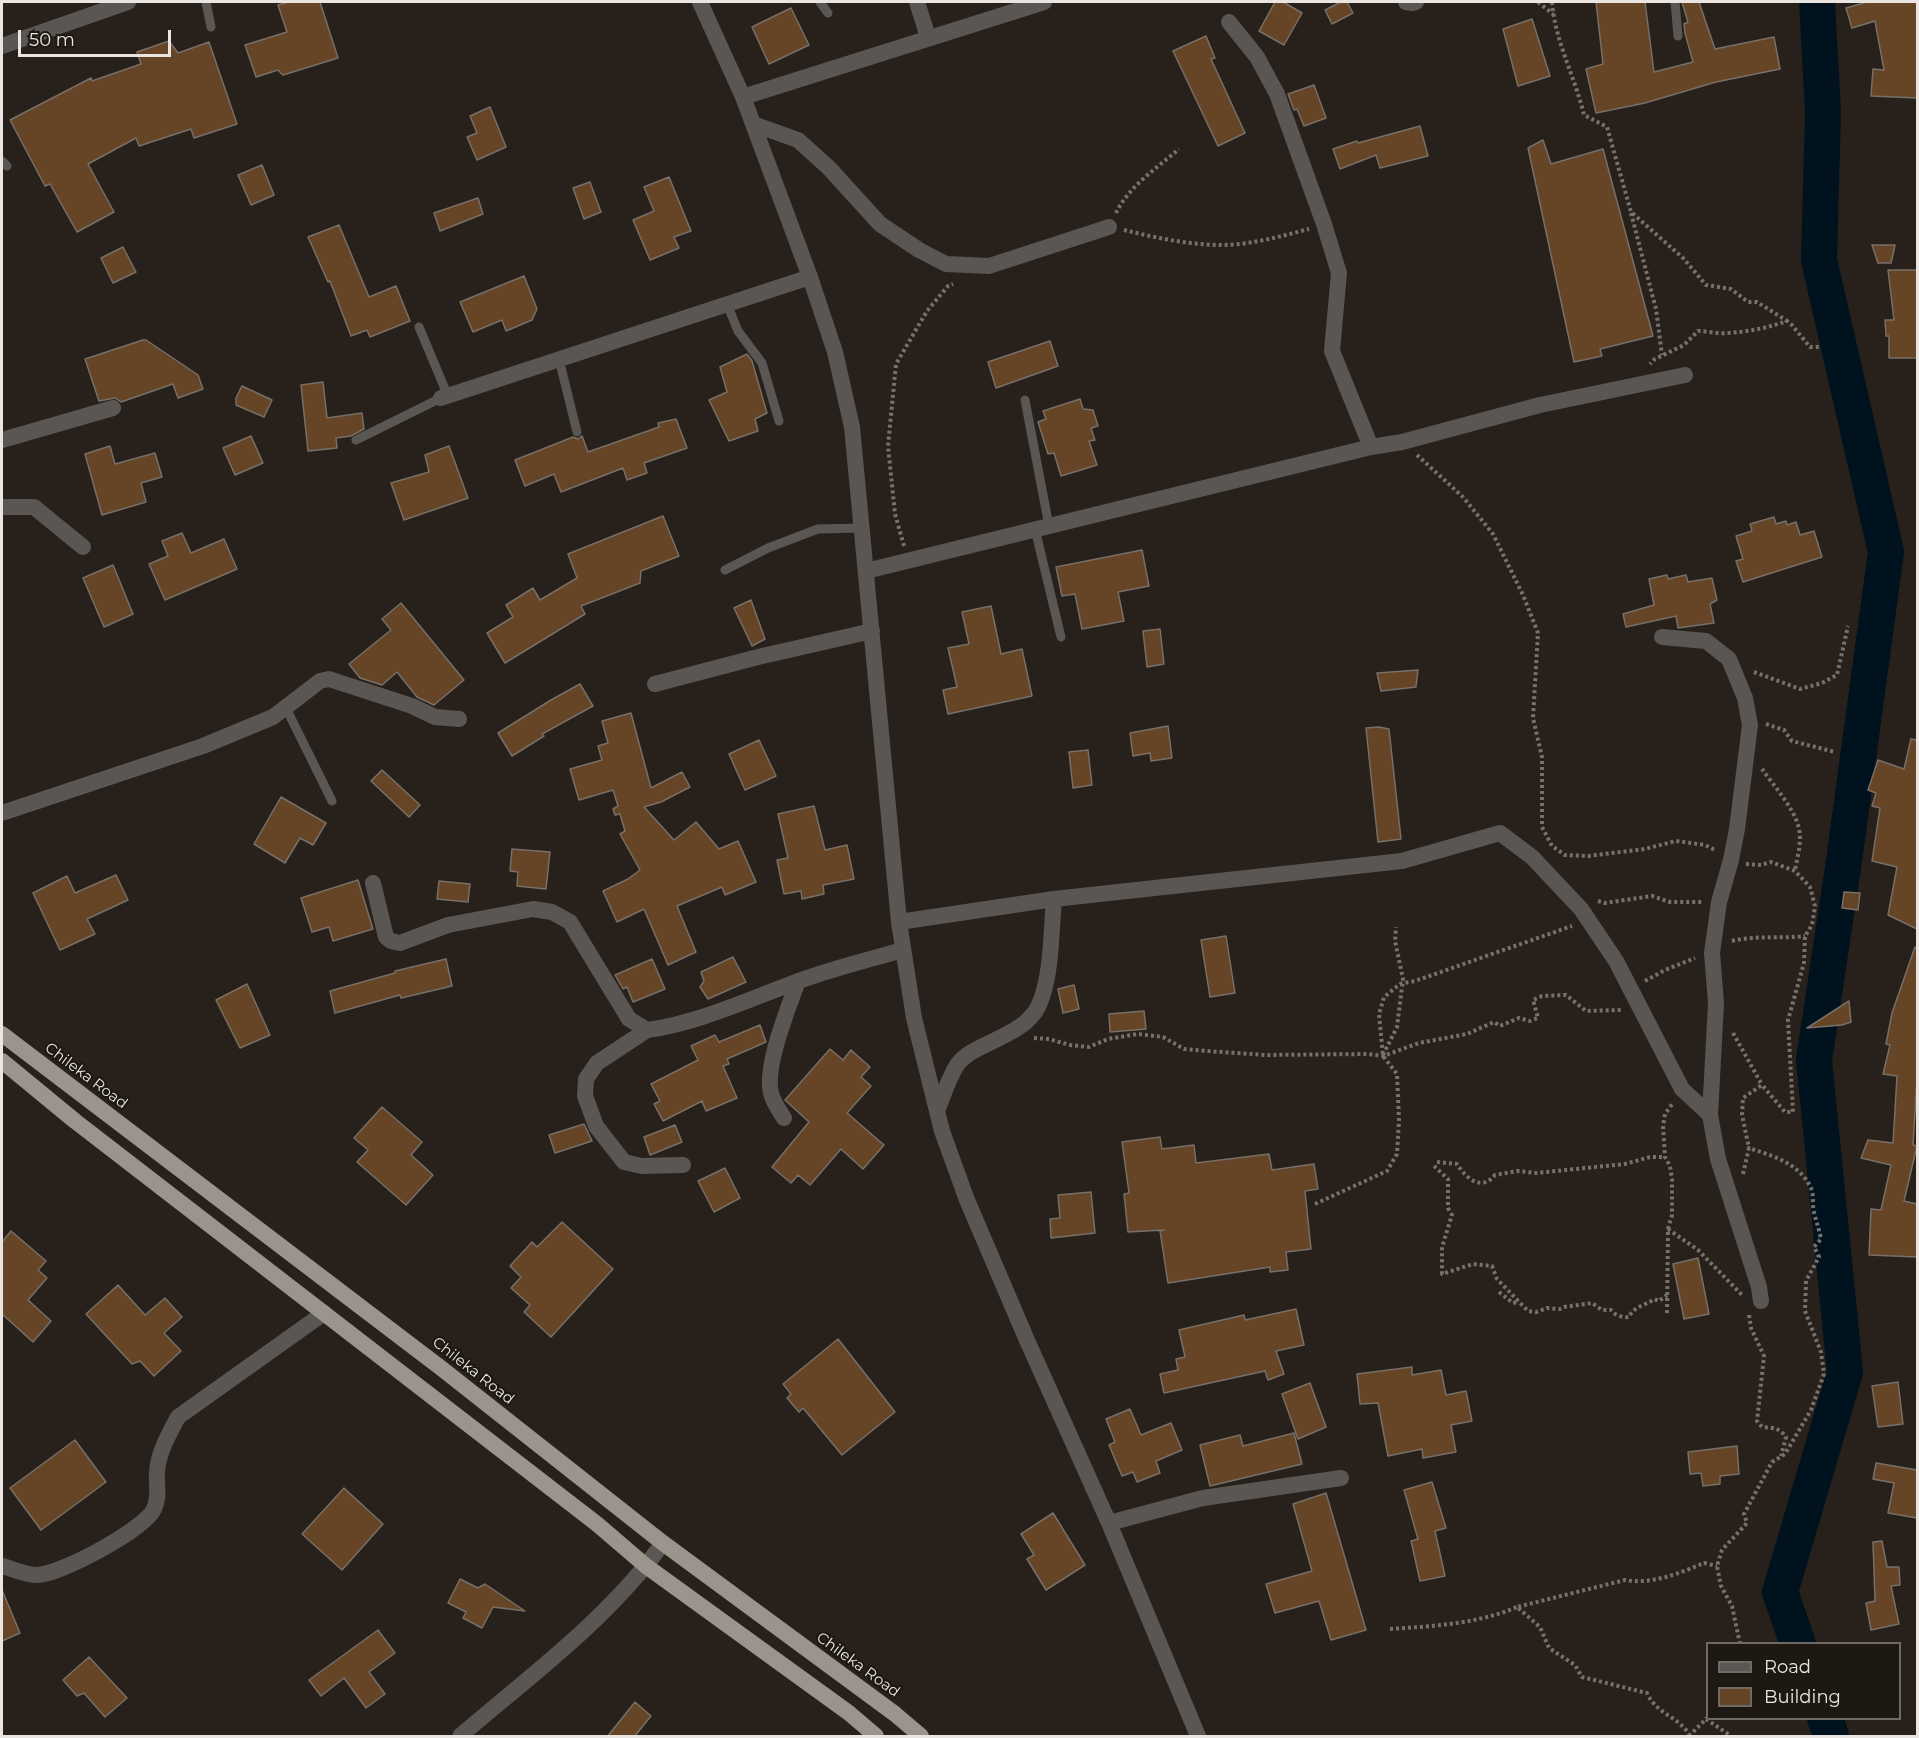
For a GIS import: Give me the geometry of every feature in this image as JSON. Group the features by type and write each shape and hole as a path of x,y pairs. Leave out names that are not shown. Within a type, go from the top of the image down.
{"highway":[{"name":"Chileka Road","path":"2,1034 441,1368 663,1543 895,1714 921,1737"},
{"path":"2,1061 75,1121 597,1524 646,1566 849,1713 876,1737"}],"street":[{"path":"2,46 128,2"},
{"path":"700,2 743,97 810,278 835,352 852,427 899,922 914,1017 937,1111 967,1200 1109,1523 1198,1737"},
{"path":"917,2 928,37"},
{"path":"743,97 928,37 990,10 1044,2"},
{"path":"1406,2 1416,2"},
{"path":"1229,22 1257,57 1276,94 1324,224 1339,273 1332,351 1371,447"},
{"path":"753,124 798,140 829,168 880,224 919,250 946,264 989,266 1109,227"},
{"path":"444,397 810,278"},
{"path":"866,571 1371,447 1402,442 1540,405 1632,384 1685,375"},
{"path":"2,440 113,408"},
{"path":"2,507 34,507 83,547"},
{"path":"655,684 872,631"},
{"path":"1662,637 1706,641 1729,659 1745,698 1750,725 1731,860 1719,902 1712,953 1716,1003 1710,1115 1718,1159 1759,1287 1758,1301"},
{"path":"2,813 203,746 273,717 320,681 329,679 412,706 435,717 459,719"},
{"path":"899,922 1054,899 1402,861 1500,833 1532,857 1581,909 1616,961 1682,1089 1710,1115"},
{"path":"373,883 386,936 391,941 400,943 448,925 533,909 552,912 570,922 629,1019 646,1030"},
{"path":"937,1111 958,1064 972,1053 1029,1021 1038,1007 1046,984 1054,899"},
{"path":"683,1166 642,1166 624,1162 596,1126 585,1096 586,1079 597,1064 646,1030 666,1028 798,981 903,950"},
{"path":"784,1118 771,1092 770,1074 783,1019 798,981"},
{"path":"2,1566 37,1575 54,1572 71,1566 142,1524 154,1510 158,1497 157,1470 165,1442 178,1417 324,1313"},
{"path":"1109,1523 1203,1498 1341,1478"},
{"path":"460,1737 588,1627 646,1566 663,1543"}],"lane":[{"path":"206,2 211,27"},
{"path":"820,2 828,13"},
{"path":"1675,2 1678,36"},
{"path":"727,304 738,331 762,363 779,421"},
{"path":"356,440 444,397 419,327"},
{"path":"559,359 577,432"},
{"path":"1025,400 1042,527 1061,637"},
{"path":"725,570 768,548 818,529 862,528"},
{"path":"286,708 332,801"}],"path":[{"path":"1538,2 1553,12"},
{"path":"1554,2 1553,12 1564,56 1578,89 1584,115 1607,127 1656,309 1662,355"},
{"path":"1179,149 1122,200 1109,227 1150,237 1188,242 1238,244 1281,237 1324,224"},
{"path":"1631,212 1683,258 1706,285 1731,289 1748,302 1757,302 1787,321 1810,347 1821,347"},
{"path":"909,561 895,514 888,446 896,363 927,311 948,286 958,281"},
{"path":"1632,384 1655,358 1684,345 1698,332 1713,331 1723,334 1762,329 1787,321"},
{"path":"1402,442 1463,497 1493,534 1523,595 1538,633 1533,718 1542,757 1542,827 1552,846 1566,855 1588,856 1645,849 1676,841 1705,844 1738,863 1761,865 1771,862 1795,871 1810,887 1815,906 1812,925 1805,936 1804,963 1788,1020 1793,1112 1785,1112 1762,1085 1716,1003"},
{"path":"1729,659 1765,677 1800,689 1822,683 1837,675 1848,626"},
{"path":"1748,717 1784,730 1792,741 1835,752"},
{"path":"1748,751 1787,803 1799,828 1800,846 1795,871"},
{"path":"1315,1204 1387,1171 1397,1154 1396,1074 1383,1056 1379,1014 1384,997 1400,984 1415,981 1573,925 1581,909 1598,901 1605,903 1652,897 1670,902 1719,902"},
{"path":"1383,1056 1397,1027 1402,979 1395,941 1396,927"},
{"path":"1632,992 1665,970 1712,953 1732,941 1748,937 1783,939 1805,936"},
{"path":"1003,1036 1049,1039 1089,1047 1108,1040 1138,1034 1163,1037 1184,1049 1266,1055 1368,1054 1383,1056 1419,1043 1467,1034 1494,1022 1500,1026 1518,1018 1530,1021 1538,1018 1533,1000 1542,996 1566,994 1586,1011 1620,1009 1626,1013 1643,1013"},
{"path":"1742,1181 1749,1148 1742,1115 1743,1098 1762,1085"},
{"path":"1667,1312 1668,1229 1672,1215 1672,1179 1670,1166 1665,1157 1663,1126 1665,1114 1682,1089"},
{"path":"1740,1642 1732,1606 1721,1586 1717,1566 1722,1551 1747,1523 1744,1514 1761,1480 1772,1462 1785,1454 1811,1410 1824,1374 1821,1352 1804,1311 1806,1281 1819,1257 1814,1247 1821,1239 1814,1211 1812,1190 1798,1169 1774,1156 1749,1148"},
{"path":"1665,1157 1650,1157 1625,1164 1536,1173 1518,1171 1495,1175 1491,1180 1480,1183 1465,1177 1457,1164 1436,1164 1448,1179 1448,1208 1452,1215 1442,1247 1442,1274 1473,1264 1492,1266 1497,1279 1512,1292 1518,1302 1528,1311 1536,1312 1547,1308 1560,1309 1592,1303 1602,1310 1611,1310 1613,1314 1625,1318 1629,1317 1632,1311 1647,1305 1654,1299 1659,1301 1667,1295"},
{"path":"1668,1229 1698,1250 1743,1296 1758,1301 1748,1311 1751,1328 1764,1357 1757,1403 1757,1421 1762,1427 1773,1427 1784,1434 1786,1440 1780,1457"},
{"path":"1499,1292 1513,1303 1518,1302"},
{"path":"1390,1629 1468,1622 1496,1616 1517,1606 1624,1580 1636,1582 1675,1575 1704,1563 1717,1566"},
{"path":"1517,1606 1540,1627 1549,1648 1575,1665 1582,1677 1647,1693 1652,1704 1672,1718 1689,1736 1706,1720"},
{"path":"1708,1720 1731,1737"}],"building":[{"path":"289,2 320,2 338,58 283,75 278,70 256,77 245,45 287,32 278,5"},
{"path":"1275,2 1283,2 1302,13 1284,45 1259,31"},
{"path":"1341,2 1347,2 1353,13 1332,24 1325,10"},
{"path":"1596,2 1645,2 1654,72 1693,62 1685,33 1684,24 1688,22 1682,2 1699,2 1715,49 1774,37 1780,69 1716,82 1645,103 1596,113 1586,69 1603,64"},
{"path":"1867,2 1917,2 1917,98 1871,96 1873,69 1884,70 1875,21 1852,28 1846,8"},
{"path":"791,8 809,45 769,64 752,27"},
{"path":"1532,19 1550,76 1518,86 1503,29"},
{"path":"1206,36 1215,58 1211,59 1245,133 1218,146 1173,51"},
{"path":"169,41 178,53 209,42 237,124 194,138 191,129 139,146 136,138 88,164 114,212 77,232 50,184 45,186 10,120 91,78 92,81 141,64 137,52"},
{"path":"1314,85 1326,118 1304,126 1288,94"},
{"path":"490,107 506,147 477,160 467,137 477,133 470,116"},
{"path":"1420,126 1428,156 1380,168 1376,155 1340,169 1333,149"},
{"path":"1543,140 1551,164 1603,149 1653,336 1600,349 1602,356 1574,362 1528,148"},
{"path":"262,165 274,195 251,205 238,175"},
{"path":"669,177 691,231 674,237 679,248 650,260 633,220 654,211 644,187"},
{"path":"590,182 601,212 584,219 573,188"},
{"path":"478,198 483,214 440,231 434,213"},
{"path":"339,225 369,297 396,286 410,321 370,337 367,330 351,336 330,281 328,282 308,237"},
{"path":"1872,245 1895,245 1891,263 1878,263"},
{"path":"123,247 136,272 113,283 101,258"},
{"path":"1888,270 1917,270 1917,358 1889,358 1889,336 1886,336 1885,320 1894,320"},
{"path":"524,276 537,309 532,320 506,331 502,320 473,332 460,302"},
{"path":"143,340 198,375 203,389 178,398 173,384 121,402 115,398 99,401 85,359"},
{"path":"1050,341 1058,366 996,388 988,362"},
{"path":"747,354 752,361 767,413 755,419 758,431 729,441 709,400 727,392 720,367"},
{"path":"323,382 327,418 362,413 364,429 351,436 336,438 337,448 308,451 301,385"},
{"path":"242,386 272,400 264,417 236,405 236,398"},
{"path":"1080,399 1083,409 1093,410 1098,426 1091,428 1095,440 1089,441 1097,465 1061,476 1054,453 1048,454 1038,422 1046,419 1043,411"},
{"path":"676,419 687,448 644,463 647,473 627,480 623,468 561,492 554,474 525,486 515,460 573,437 578,439 582,436 588,452 659,427 658,423"},
{"path":"251,436 263,463 235,475 223,448"},
{"path":"110,446 115,464 155,453 162,477 141,483 146,502 102,515 85,454"},
{"path":"449,446 468,498 404,520 391,483 429,472 425,455"},
{"path":"663,516 679,556 641,571 640,583 581,606 585,614 505,663 487,633 513,617 506,605 533,588 540,600 577,578 568,554"},
{"path":"1774,517 1776,524 1786,521 1787,525 1796,522 1800,535 1814,531 1822,557 1743,582 1736,561 1743,559 1736,536 1752,531 1750,524"},
{"path":"182,533 191,553 224,539 237,569 165,600 149,564 168,556 162,541"},
{"path":"1142,550 1149,586 1118,592 1124,621 1082,629 1075,594 1062,596 1056,567"},
{"path":"113,565 133,614 104,627 83,578"},
{"path":"1667,575 1668,579 1686,575 1688,582 1712,578 1717,600 1710,604 1714,623 1678,628 1676,616 1626,627 1623,614 1654,605 1649,579"},
{"path":"751,600 765,639 752,646 734,608"},
{"path":"401,603 464,680 434,705 417,697 397,672 382,685 360,678 349,664 391,630 382,619"},
{"path":"991,606 1001,654 1022,649 1032,696 948,714 943,690 957,687 948,648 969,644 962,612"},
{"path":"1160,629 1164,664 1147,667 1143,631"},
{"path":"1418,670 1416,687 1381,691 1377,673"},
{"path":"580,684 593,706 542,734 544,736 512,756 498,733"},
{"path":"631,713 651,788 682,772 690,787 661,802 644,807 674,840 696,822 719,849 738,841 756,882 725,895 722,887 677,906 696,952 668,965 644,909 617,922 603,891 628,879 640,870 620,834 625,831 620,814 615,815 613,809 618,806 613,790 579,800 570,769 602,760 598,746 608,743 602,721"},
{"path":"1168,726 1172,758 1151,761 1150,753 1133,756 1130,733"},
{"path":"1366,728 1389,729 1401,839 1378,842"},
{"path":"1911,739 1917,740 1917,929 1888,915 1897,867 1872,861 1880,808 1872,806 1876,793 1868,790 1878,760 1904,769"},
{"path":"759,740 776,776 745,790 729,754"},
{"path":"1088,750 1092,785 1073,788 1069,752"},
{"path":"382,770 420,805 409,817 371,781"},
{"path":"281,797 326,823 313,845 300,838 285,863 254,844"},
{"path":"814,806 825,850 847,845 854,879 823,885 824,894 802,899 801,891 784,894 777,860 788,858 778,814"},
{"path":"512,849 550,852 546,889 517,886 518,872 510,871"},
{"path":"116,875 128,900 87,919 95,934 60,950 33,893 67,876 75,893"},
{"path":"358,880 373,929 333,941 329,927 312,932 301,898"},
{"path":"439,881 470,884 468,902 437,899"},
{"path":"1844,892 1860,893 1858,910 1842,908"},
{"path":"1226,936 1235,993 1210,997 1201,940"},
{"path":"1915,947 1917,948 1917,1079 1913,1145 1917,1146 1904,1201 1917,1204 1917,1257 1869,1255 1871,1209 1881,1210 1891,1165 1861,1158 1868,1140 1893,1143 1897,1076 1883,1074 1890,1045 1886,1044 1892,1013"},
{"path":"733,957 746,982 708,999 700,987 704,981 701,972"},
{"path":"446,959 452,986 401,998 400,995 335,1013 330,991 395,973 395,971"},
{"path":"652,959 665,989 633,1002 627,987 623,989 615,975"},
{"path":"247,984 270,1035 240,1048 216,1000"},
{"path":"1074,985 1079,1009 1063,1013 1058,989"},
{"path":"1849,1001 1851,1022 1807,1028"},
{"path":"1144,1011 1146,1029 1110,1032 1109,1014"},
{"path":"760,1025 766,1042 727,1059 729,1064 723,1066 737,1098 706,1111 702,1101 663,1121 654,1104 660,1101 651,1084 698,1060 691,1046 715,1035 719,1042"},
{"path":"830,1049 843,1060 851,1050 870,1067 861,1077 871,1086 847,1113 884,1145 863,1169 841,1149 810,1185 798,1175 791,1183 772,1167 809,1122 785,1100"},
{"path":"382,1107 422,1142 411,1155 433,1175 406,1205 357,1162 368,1150 354,1138"},
{"path":"584,1124 592,1141 555,1153 549,1135"},
{"path":"675,1125 682,1142 650,1155 644,1137"},
{"path":"1160,1137 1162,1149 1194,1145 1196,1163 1269,1154 1272,1170 1314,1164 1318,1189 1305,1191 1311,1249 1286,1252 1288,1270 1270,1272 1270,1267 1168,1283 1160,1231 1164,1230 1128,1232 1124,1194 1129,1193 1122,1142"},
{"path":"725,1168 740,1198 714,1212 698,1181"},
{"path":"1091,1192 1095,1233 1051,1238 1050,1219 1060,1218 1058,1195"},
{"path":"562,1222 613,1269 551,1337 524,1312 530,1305 511,1288 521,1277 510,1266 532,1242 537,1247"},
{"path":"11,1231 46,1261 38,1270 47,1278 28,1300 51,1321 33,1342 2,1314 2,1242"},
{"path":"1698,1258 1709,1314 1684,1319 1673,1264"},
{"path":"118,1285 145,1315 165,1298 182,1317 164,1333 181,1351 154,1376 140,1361 132,1364 86,1314"},
{"path":"1296,1309 1304,1345 1276,1351 1284,1374 1268,1380 1265,1371 1164,1393 1160,1374 1178,1370 1176,1359 1185,1357 1179,1330 1244,1315 1245,1320"},
{"path":"838,1339 895,1412 842,1455 803,1408 799,1412 787,1398 791,1394 783,1384"},
{"path":"1412,1367 1412,1375 1441,1370 1446,1395 1466,1391 1472,1421 1451,1425 1456,1452 1423,1458 1422,1449 1388,1456 1378,1403 1360,1404 1357,1374"},
{"path":"1898,1382 1903,1424 1878,1427 1872,1386"},
{"path":"1310,1383 1326,1427 1298,1439 1282,1394"},
{"path":"1130,1409 1141,1435 1171,1423 1182,1450 1156,1461 1160,1473 1137,1482 1133,1472 1122,1476 1109,1445 1115,1442 1106,1419"},
{"path":"1294,1433 1302,1464 1210,1486 1200,1445 1240,1435 1243,1446"},
{"path":"75,1440 106,1482 41,1530 10,1488"},
{"path":"1737,1446 1739,1474 1720,1476 1720,1484 1703,1486 1701,1473 1690,1474 1688,1452"},
{"path":"1876,1463 1917,1470 1917,1518 1888,1513 1894,1483 1873,1479"},
{"path":"1432,1482 1446,1528 1435,1531 1445,1576 1420,1581 1411,1541 1418,1539 1404,1490"},
{"path":"344,1488 383,1524 342,1570 302,1534"},
{"path":"1326,1493 1366,1630 1331,1640 1319,1601 1275,1613 1266,1584 1312,1571 1293,1504"},
{"path":"1053,1513 1085,1565 1046,1590 1027,1559 1034,1555 1021,1534"},
{"path":"1882,1541 1887,1567 1899,1567 1900,1585 1891,1586 1899,1624 1871,1630 1866,1603 1875,1601 1873,1542"},
{"path":"460,1579 478,1588 485,1584 525,1611 493,1607 482,1628 463,1618 466,1612 448,1603"},
{"path":"2,1590 20,1633 2,1641"},
{"path":"378,1630 395,1653 369,1672 385,1694 366,1708 344,1678 321,1696 309,1680"},
{"path":"89,1657 127,1698 105,1717 84,1693 77,1696 63,1680"},
{"path":"635,1702 651,1716 634,1737 607,1737"}],"waterway":[{"path":"1797,1642 1780,1592 1845,1372 1814,1060 1886,552 1819,260 1823,112 1817,2"},
{"path":"1826,1720 1831,1736"}]}
